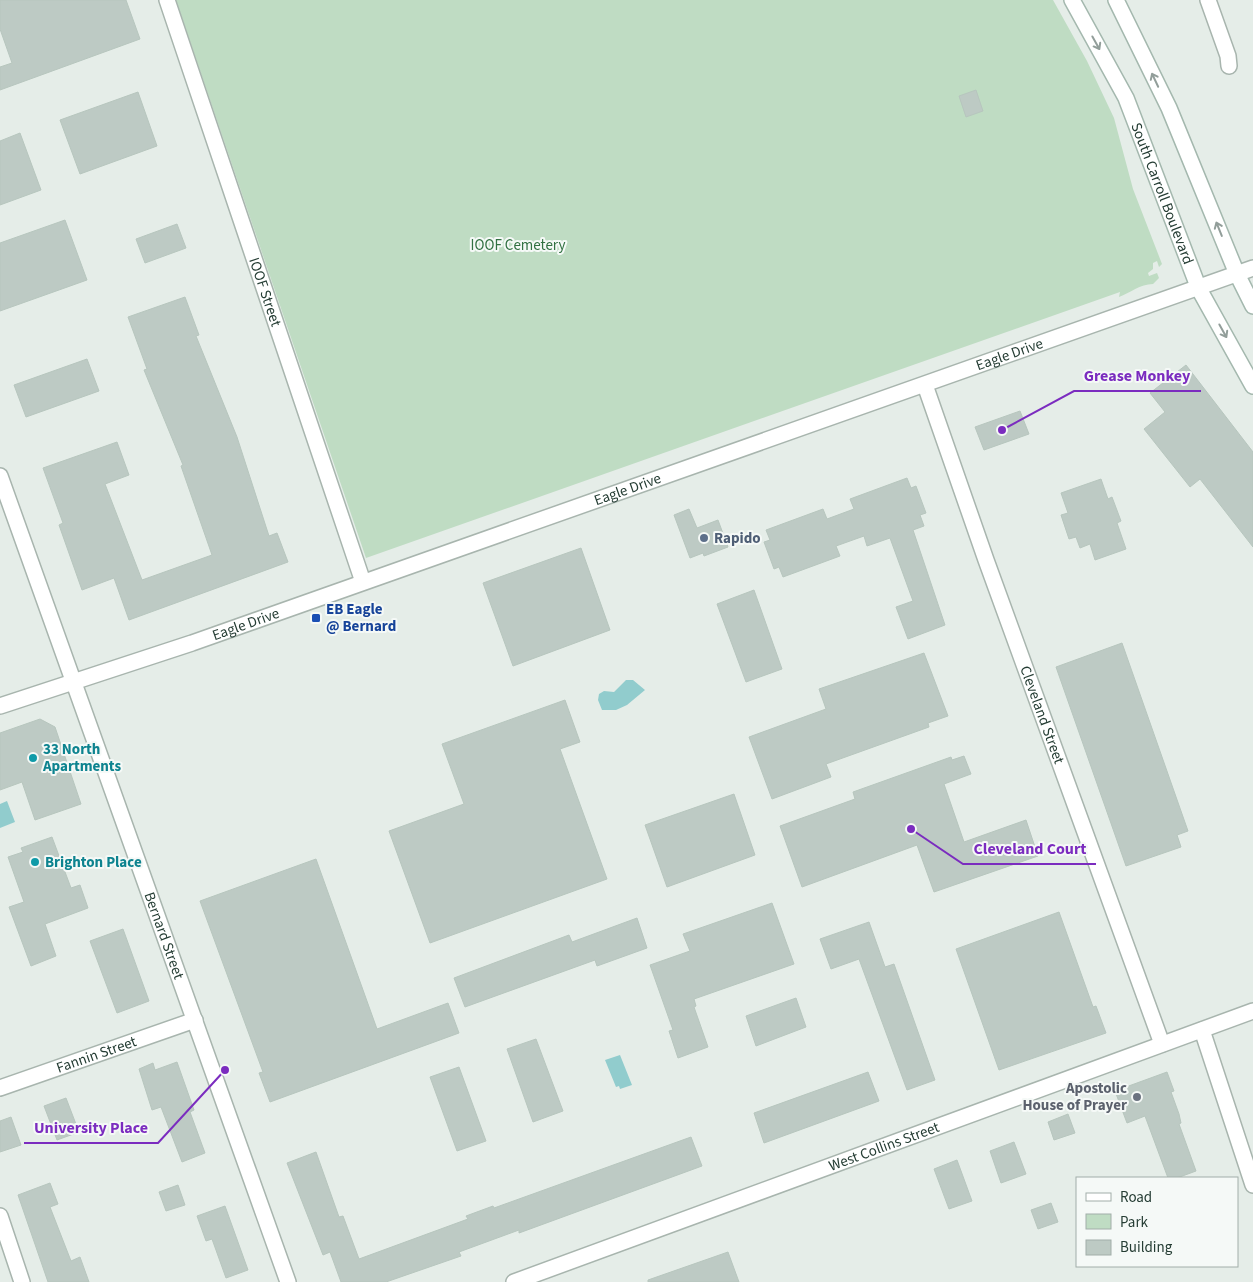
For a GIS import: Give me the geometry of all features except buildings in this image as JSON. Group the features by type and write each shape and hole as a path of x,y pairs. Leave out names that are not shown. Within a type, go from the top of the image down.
{"street":[{"name":"IOOF Street","path":"166,0 363,582"},
{"name":"South Carroll Boulevard","path":"1072,0 1126,98 1199,288 1253,386"},
{"path":"1116,0 1169,108 1237,274 1253,306"},
{"path":"1208,0 1228,56 1228,66"},
{"name":"Eagle Drive","path":"0,706 192,643 1253,268"},
{"name":"Cleveland Street","path":"925,385 989,569 1162,1044"},
{"name":"Bernard Street","path":"0,476 288,1282"},
{"name":"West Collins Street","path":"514,1282 1253,1011"},
{"name":"Fannin Street","path":"0,1088 195,1020"},
{"path":"1202,1030 1253,1185"},
{"path":"0,1216 22,1282"}],"green space":[{"name":"IOOF Cemetery","path":"176,0 1053,0 1087,61 1114,118 1133,189 1162,264 1159,267 1157,261 1153,263 1153,269 1148,273 1149,276 1157,273 1159,278 1153,284 1139,287 1119,297 1120,292 366,558"}],"water":[{"path":"626,680 633,680 645,690 627,705 616,710 602,710 598,700 599,694 604,691 614,692"},
{"path":"7,801 15,822 0,828 0,804"},
{"path":"620,1055 632,1085 620,1089 619,1086 616,1087 605,1060"}],"place":[{"name":"Grease Monkey","path":"1002,430"},
{"name":"Rapido","path":"704,538"},
{"name":"EB Eagle @ Bernard","path":"316,618"},
{"name":"33 North Apartments","path":"33,758"},
{"name":"Cleveland Court","path":"911,829"},
{"name":"Brighton Place","path":"35,862"},
{"name":"University Place","path":"225,1070"},
{"name":"Apostolic House of Prayer","path":"1137,1097"}]}
